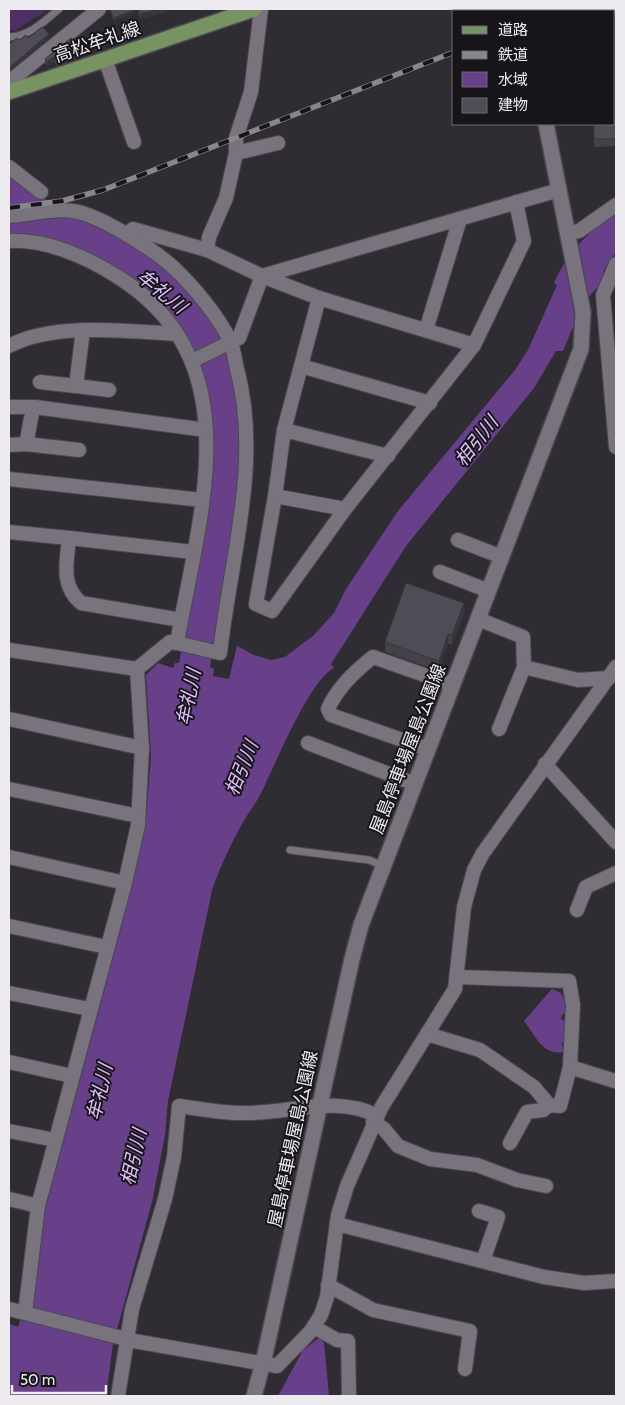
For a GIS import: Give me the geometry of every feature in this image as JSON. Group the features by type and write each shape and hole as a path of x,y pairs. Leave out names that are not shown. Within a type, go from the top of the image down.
{"main road":[{"name":"高松牟礼線","path":"9,92 254,9"},
{"name":"屋島停車場屋島公園線","path":"254,1396 263,1364 356,942 383,866 577,361 584,326 546,125"}],"street":[{"path":"9,82 99,9"},
{"path":"207,250 209,236 226,198 236,153 236,138 251,92 261,9"},
{"path":"104,59 134,142"},
{"path":"236,153 278,143"},
{"path":"9,167 41,192"},
{"path":"262,276 559,190"},
{"path":"319,298 284,430 275,496 256,604 272,611 345,509 474,345 524,241 516,202"},
{"path":"569,240 616,205"},
{"path":"9,216 73,211 128,235 163,258 188,281 231,343 242,386 247,422 243,496 220,653 170,642 137,669 9,650"},
{"path":"426,330 460,218"},
{"path":"128,235 133,230 207,250 262,276 319,298 474,345"},
{"path":"9,241 29,240 80,257 106,269 141,292 164,314 192,361 202,388 207,462 177,643"},
{"path":"616,264 603,295 616,446"},
{"path":"192,361 239,338 262,276"},
{"path":"584,326 605,328"},
{"path":"9,346 58,332 83,330 177,334"},
{"path":"76,386 83,330"},
{"path":"301,366 430,403"},
{"path":"40,382 109,390"},
{"path":"9,406 35,407 206,430"},
{"path":"26,444 31,428 32,410 35,407"},
{"path":"284,430 388,456"},
{"path":"9,445 26,444 79,450"},
{"path":"9,479 202,500"},
{"path":"275,496 345,509"},
{"path":"9,532 193,552"},
{"path":"69,538 65,575 68,587 81,603 181,620"},
{"path":"458,540 502,557"},
{"path":"440,572 489,591"},
{"path":"478,620 523,637 524,667 499,729"},
{"path":"428,749 331,715 328,709 334,695 361,666 373,657 453,685"},
{"path":"524,667 578,680 612,673"},
{"path":"27,1314 38,1206 89,1009 125,883 138,816 142,748 137,669"},
{"path":"9,1309 122,1337 277,1366 314,1327 324,1306 337,1224 347,1186 375,1119 452,994 458,977 464,907 474,870 492,836 612,673"},
{"path":"9,719 142,748"},
{"path":"308,743 415,784"},
{"path":"545,764 616,842"},
{"path":"9,788 138,816"},
{"path":"9,857 125,883"},
{"path":"578,910 586,888 616,873"},
{"path":"9,926 106,947"},
{"path":"427,1034 480,1050 534,1088 550,1104 560,1106 570,1067 573,1005 569,982 458,977"},
{"path":"9,992 89,1009"},
{"path":"9,1062 72,1076"},
{"path":"570,1067 616,1081"},
{"path":"510,1143 527,1112 543,1110 550,1104"},
{"path":"118,1396 122,1337 165,1199 174,1157 179,1106 246,1114 320,1106 368,1112 398,1146 430,1159 476,1165 518,1180 546,1186"},
{"path":"9,1130 55,1140"},
{"path":"9,1199 38,1206"},
{"path":"479,1211 498,1217 483,1261"},
{"path":"337,1224 544,1277 584,1283 616,1281"},
{"path":"328,1286 373,1310 470,1331 465,1369"},
{"path":"314,1327 337,1340 348,1342 349,1396"}],"lane":[{"path":"9,37 16,37 28,32 59,9"},
{"path":"290,850 369,860 383,866"}],"shaded area":[{"path":"9,9 49,9 14,31 9,29"}],"water":[{"path":"9,173 41,197 74,215 120,235 177,278 214,324 231,362 238,389 243,461 210,667 214,669 213,676 229,679 237,646 254,655 271,660 285,657 314,635 334,613 346,589 398,511 515,370 528,350 557,285 554,283 565,262 588,235 616,212 616,252 604,270 601,284 591,294 573,327 563,351 556,351 534,388 406,546 331,664 334,668 324,676 303,706 260,795 229,848 212,890 168,1101 165,1135 152,1202 113,1344 106,1396 9,1396 9,1324 18,1327 21,1318 27,1318 46,1206 125,913 146,818 151,756 146,675 158,663 173,668 175,663 179,663 212,486 213,435 211,410 206,386 198,363 187,341 173,320 147,291 120,271 102,263 9,236"},
{"path":"552,989 561,993 566,1003 566,1013 562,1015 561,1019 566,1021 566,1042 561,1043 565,1052 551,1051 545,1048 524,1021"},
{"path":"320,1337 324,1343 329,1396 278,1396 303,1350"}],"building":[{"path":"110,9 134,9 135,10 113,18"},
{"path":"138,9 159,9 140,14"},
{"path":"42,27 49,34 9,68 9,44 17,38 19,40 26,35 28,38"},
{"path":"71,38 80,52 57,61 54,57 47,61 45,59"},
{"path":"616,119 616,139 594,139 594,125 615,125"},
{"path":"406,583 464,603 452,635 448,634 439,661 385,642"}],"railway":[{"path":"9,208 62,201 103,190 452,53"}],"water label":[{"name":"牟礼川","path":"162,291"},
{"name":"相引川","path":"476,441"},
{"name":"牟礼川","path":"188,697"},
{"name":"相引川","path":"241,768"},
{"name":"牟礼川","path":"99,1092"},
{"name":"相引川","path":"133,1157"}]}
